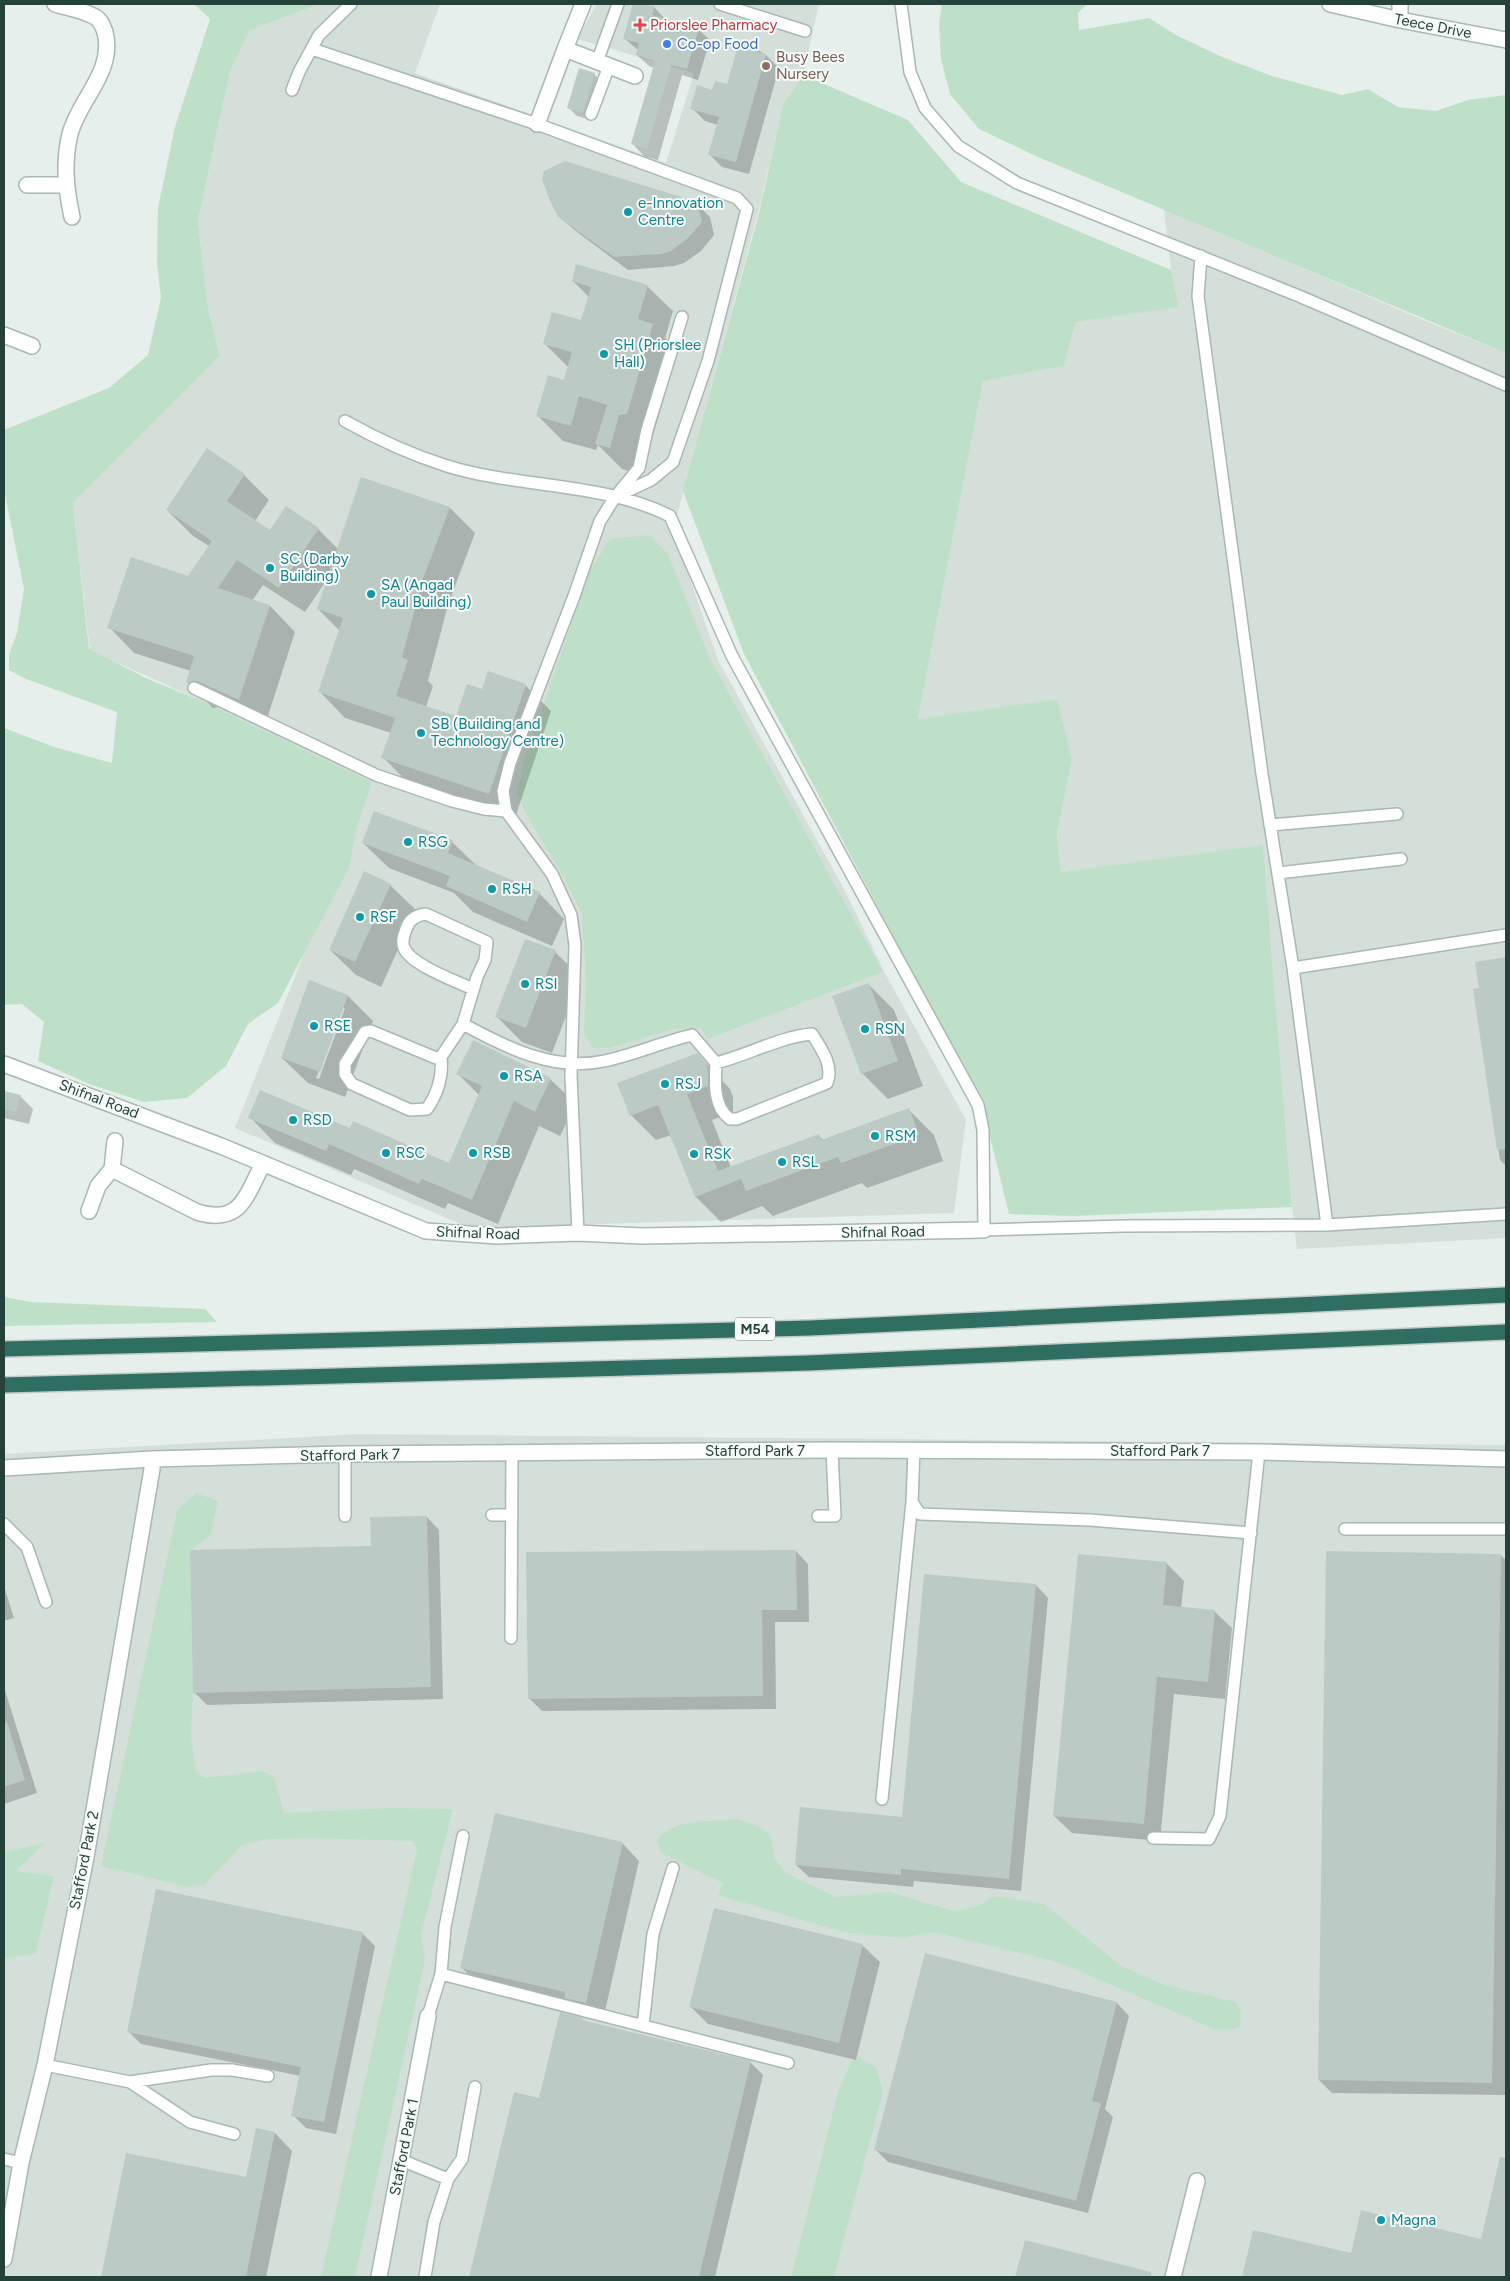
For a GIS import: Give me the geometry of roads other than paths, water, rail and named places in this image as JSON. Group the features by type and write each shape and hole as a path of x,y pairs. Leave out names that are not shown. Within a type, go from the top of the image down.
{"highway":[{"name":"M54","path":"4,1350 810,1328 1506,1295"},
{"path":"4,1385 808,1363 1506,1332"}],"street":[{"path":"55,4 96,17 103,26 106,40 105,62 100,76 78,112 70,134 65,185 72,217"},
{"path":"537,124 583,4"},
{"name":"Teece Drive","path":"1330,4 1400,20 1506,40"},
{"path":"1400,4 1400,20"},
{"path":"565,49 636,76"},
{"path":"27,185 65,185"},
{"path":"4,335 32,346"},
{"name":"Shifnal Road","path":"4,1064 221,1146 426,1231 497,1236 578,1233 642,1236 984,1230"},
{"path":"89,1211 98,1186 112,1169 115,1141"},
{"path":"112,1169 197,1212 212,1216 224,1216 235,1211 242,1202 263,1164"},
{"name":"Stafford Park 7","path":"4,1468 152,1459 345,1454 832,1450 1259,1452 1506,1459"},
{"name":"Stafford Park 2","path":"4,2259 21,2163 45,2065 86,1857 152,1469 152,1459"},
{"name":"Stafford Park 1","path":"379,2277 428,2016"},
{"path":"1173,2277 1196,2181"}],"lane":[{"path":"292,90 299,72 319,35 351,4"},
{"path":"591,114 618,4"},
{"path":"720,4 804,31"},
{"path":"901,4 910,72 925,108 958,146 1017,183 1201,256 1506,385"},
{"path":"312,49 537,124 737,198 747,209 708,361 673,462 651,480 615,497"},
{"path":"1201,256 1198,296 1270,825 1293,968 1327,1225"},
{"path":"578,1233 572,1062 575,945 570,915 552,874 506,811 504,791 510,763 574,596 600,521 615,497 638,468 682,317"},
{"path":"345,421 383,441 447,466 615,497 651,506 670,516 732,656 978,1105 983,1130 984,1230 1124,1226 1327,1225 1506,1214"},
{"path":"194,688 376,776 452,801 484,809 506,811"},
{"path":"1270,825 1397,814"},
{"path":"1278,873 1401,859"},
{"path":"441,1057 427,1056 371,1031 365,1032 345,1064 344,1074 352,1084 410,1110 427,1109 434,1098 442,1072 441,1057 463,1024 473,989 485,960 487,942 426,914 418,915 407,926 402,941 404,949 413,958 426,966 473,989"},
{"path":"1293,968 1506,935"},
{"path":"463,1024 540,1059 582,1064 603,1061 692,1036 716,1063 715,1080 719,1106 723,1115 730,1119 737,1119 827,1083 830,1075 823,1051 812,1034 779,1042 716,1063"},
{"path":"818,1516 835,1516 832,1450"},
{"path":"882,1799 912,1502 914,1450"},
{"path":"1153,1838 1210,1839 1220,1816 1259,1452"},
{"path":"511,1638 512,1453"},
{"path":"345,1454 345,1516"},
{"path":"912,1502 920,1514 1090,1520 1251,1533"},
{"path":"492,1515 512,1515"},
{"path":"4,1524 27,1547 46,1602"},
{"path":"1344,1529 1506,1530"},
{"path":"428,2016 441,1974 445,1927 463,1836"},
{"path":"643,2026 653,1934 673,1868"},
{"path":"441,1974 788,2063"},
{"path":"45,2065 130,2082 211,2070 232,2070 268,2076"},
{"path":"130,2082 190,2122 234,2134"},
{"path":"425,2277 434,2222 448,2179 462,2159 475,2087"},
{"path":"4,2159 21,2163"},
{"path":"401,2160 448,2179"}],"place":[{"name":"Priorslee Pharmacy","path":"640,25"},
{"name":"Co-op Food","path":"667,44"},
{"name":"Busy Bees Nursery","path":"766,66"},
{"name":"e-Innovation Centre","path":"628,212"},
{"name":"SH (Priorslee Hall)","path":"604,354"},
{"name":"SC (Darby Building)","path":"270,568"},
{"name":"SA (Angad Paul Building)","path":"371,594"},
{"name":"SB (Building and Technology Centre)","path":"421,733"},
{"name":"RSG","path":"408,842"},
{"name":"RSH","path":"492,889"},
{"name":"RSF","path":"360,917"},
{"name":"RSI","path":"525,984"},
{"name":"RSE","path":"314,1026"},
{"name":"RSN","path":"865,1029"},
{"name":"RSA","path":"504,1076"},
{"name":"RSJ","path":"665,1084"},
{"name":"RSD","path":"293,1120"},
{"name":"RSM","path":"875,1136"},
{"name":"RSC","path":"386,1153"},
{"name":"RSB","path":"473,1153"},
{"name":"RSK","path":"694,1154"},
{"name":"RSL","path":"782,1162"},
{"name":"Magna","path":"1381,2220"}]}
